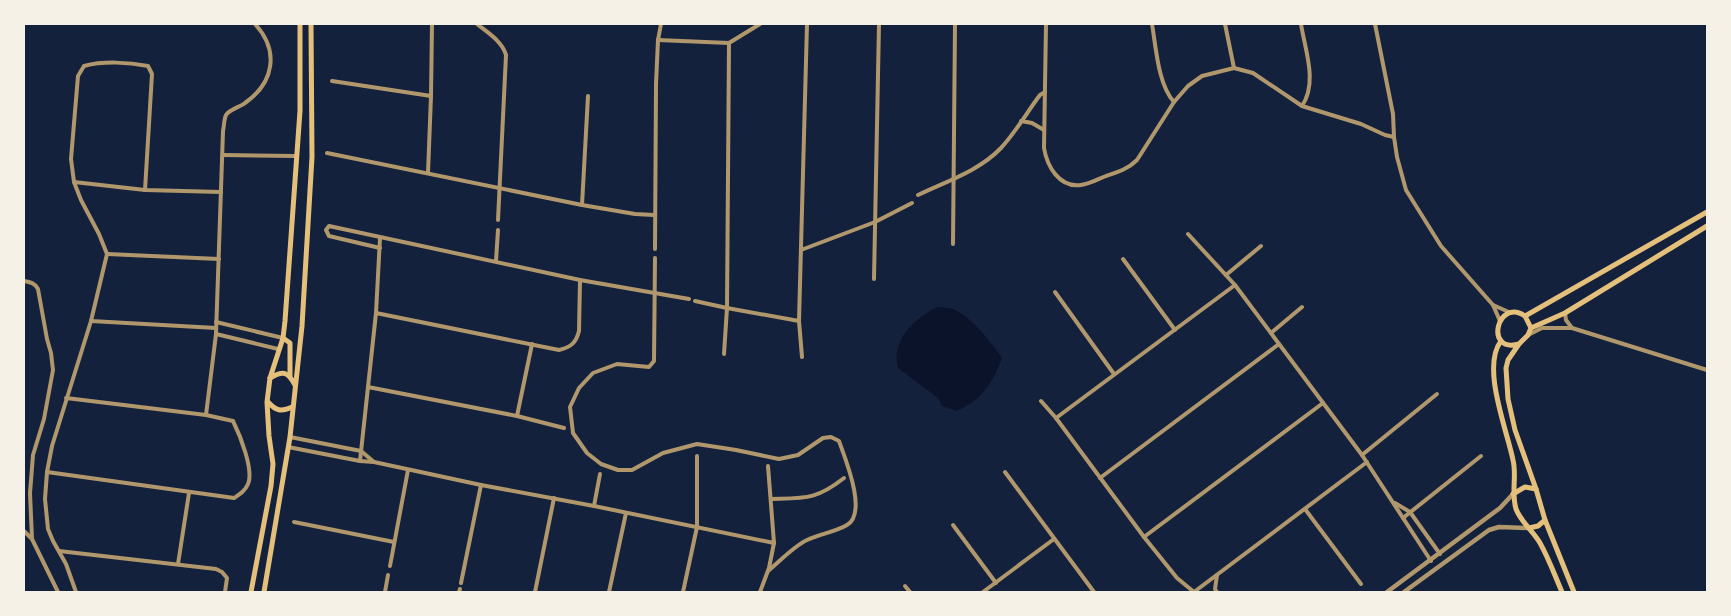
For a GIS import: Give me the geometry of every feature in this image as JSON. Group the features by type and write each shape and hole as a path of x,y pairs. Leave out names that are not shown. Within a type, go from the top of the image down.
{"main road":[{"path":"251,592 271,486 273,464 267,402 270,378 283,338 295,156 300,111 300,24"},
{"path":"264,592 290,436 302,326 312,157 311,24"},
{"path":"1519,344 1509,345 1501,340 1497,331 1500,321 1511,313 1525,316 1707,212"},
{"path":"1530,328 1565,312 1707,226"},
{"path":"1525,316 1530,328 1528,335 1508,360 1506,368 1508,392 1515,430 1545,520 1574,592"},
{"path":"283,338 290,343 290,376 296,386"},
{"path":"1501,340 1495,354 1494,378 1498,404 1513,459 1515,473 1513,494 1519,516 1540,544 1562,592"},
{"path":"270,378 278,373 290,376"},
{"path":"267,402 276,410 282,411 292,407"},
{"path":"1513,494 1524,486 1536,489"},
{"path":"1529,528 1538,526 1545,520"}],"street":[{"path":"206,415 216,334 226,115 246,103 262,87 271,67 271,56 265,36 255,24"},
{"path":"428,173 432,24"},
{"path":"477,24 498,42 506,55 498,220"},
{"path":"655,249 656,84 658,40 661,24"},
{"path":"658,40 729,43 760,24"},
{"path":"802,357 799,321 807,24"},
{"path":"874,279 879,24"},
{"path":"953,244 955,24"},
{"path":"1046,24 1044,130 1046,161 1051,170 1065,182 1072,185 1082,185 1130,167 1174,102 1188,86 1202,76 1234,68 1253,73 1302,106 1362,124 1385,135 1394,137"},
{"path":"1152,24 1163,83 1167,93 1174,102"},
{"path":"1225,24 1234,68"},
{"path":"1301,24 1310,79 1309,92 1302,106"},
{"path":"1375,24 1393,114 1394,137 1406,190 1441,246 1493,305 1500,321"},
{"path":"724,354 727,308 729,43"},
{"path":"76,592 66,564 48,529 45,499 47,472 52,446 91,321 107,254 74,182 71,159 78,76 84,66 94,63 137,64 148,66 152,74 145,190"},
{"path":"332,81 431,96"},
{"path":"918,195 977,167 993,156 1008,140 1020,121 1045,91"},
{"path":"582,205 588,96"},
{"path":"1020,121 1032,123 1044,130"},
{"path":"327,153 582,205 635,214 654,214"},
{"path":"223,155 295,156"},
{"path":"74,182 145,190 221,192"},
{"path":"801,250 875,222 912,203"},
{"path":"380,248 329,236 326,230 329,226 580,280 689,299"},
{"path":"496,261 498,230"},
{"path":"1188,234 1235,285 1362,455 1431,561"},
{"path":"360,461 376,314 380,238"},
{"path":"1226,275 1261,246"},
{"path":"107,254 219,260"},
{"path":"655,258 654,361 648,367 617,364 594,374 579,388 570,407 573,433 587,453 601,464 618,470 632,470 663,453 697,444 780,459 798,455 823,438 831,437 839,441 853,479 855,512 853,519 848,525 805,541 768,571"},
{"path":"1123,259 1175,330"},
{"path":"376,314 559,350 569,348 578,338 580,280"},
{"path":"24,281 36,285 38,289 47,339 52,352 53,370 44,419 33,455 30,493 32,539"},
{"path":"1056,418 1235,285"},
{"path":"1055,292 1114,374"},
{"path":"695,301 799,321"},
{"path":"1493,305 1511,313"},
{"path":"1271,333 1302,307"},
{"path":"1565,312 1566,320 1572,328"},
{"path":"91,321 216,328"},
{"path":"216,322 283,338"},
{"path":"1528,335 1542,328 1572,328 1707,370"},
{"path":"216,334 278,349"},
{"path":"517,416 532,344"},
{"path":"1100,478 1279,344"},
{"path":"368,387 517,416 564,428"},
{"path":"1362,455 1437,394"},
{"path":"47,472 234,498 242,494 249,482 246,453 240,434 233,422 206,415 66,398"},
{"path":"1041,401 1056,418 1176,578 1194,592 1367,462"},
{"path":"1144,537 1323,403"},
{"path":"290,436 361,451 374,462"},
{"path":"288,447 374,462 774,543"},
{"path":"684,592 697,527 697,456"},
{"path":"1403,518 1481,456"},
{"path":"760,592 768,571 774,543 768,466"},
{"path":"390,566 408,470"},
{"path":"1005,472 1094,592"},
{"path":"594,506 600,474"},
{"path":"771,499 804,498 830,489 844,478"},
{"path":"461,583 481,485"},
{"path":"178,564 189,493"},
{"path":"1387,592 1500,508 1513,494"},
{"path":"535,592 554,498"},
{"path":"1393,502 1410,512 1440,554"},
{"path":"1305,509 1361,584"},
{"path":"609,592 626,513"},
{"path":"294,522 394,542"},
{"path":"953,524 996,583"},
{"path":"1404,592 1489,530 1499,527 1529,528"},
{"path":"24,531 32,539 58,592"},
{"path":"983,592 1054,539"},
{"path":"60,551 178,564 222,572 227,578 226,592"},
{"path":"385,592 388,575"},
{"path":"1217,575 1215,589 1217,592"},
{"path":"905,586 910,592"}],"water":[{"path":"937,307 951,308 960,312 987,338 1002,358 995,375 985,390 972,402 956,411 942,406 938,398 898,368 898,348 906,331 920,318"}]}
